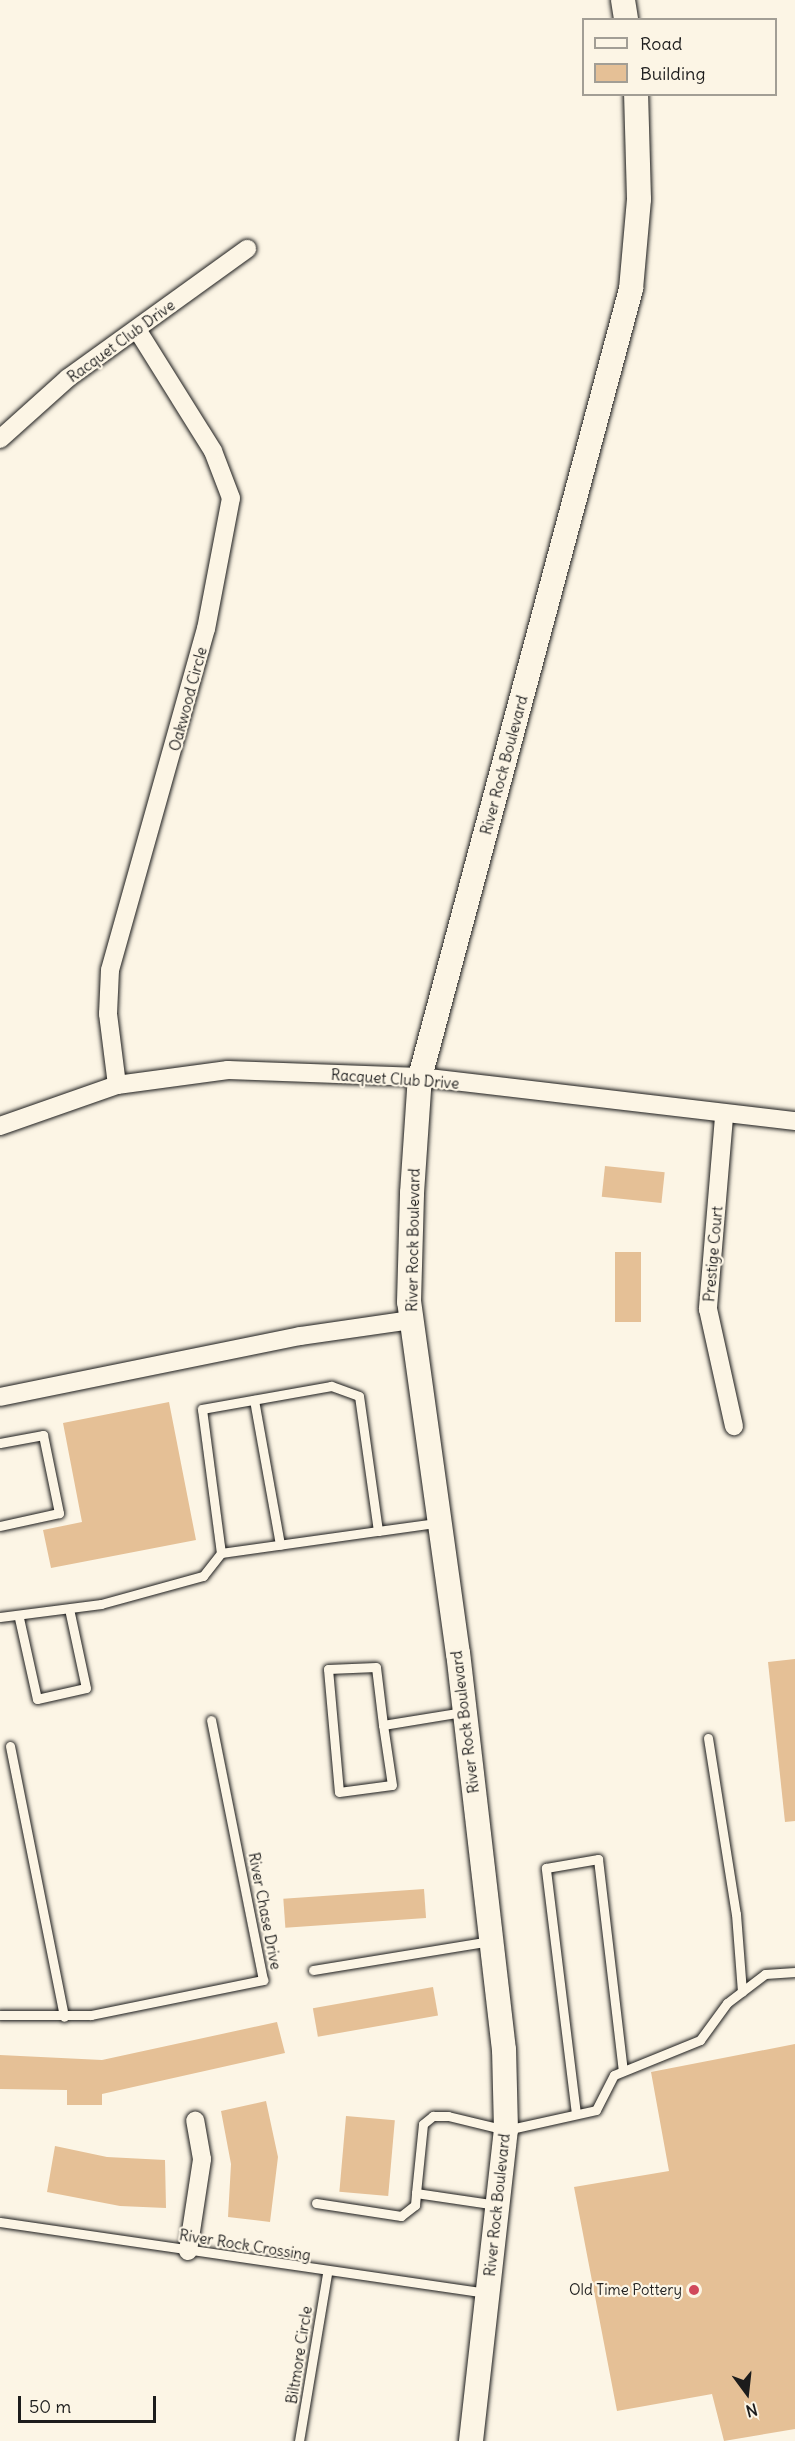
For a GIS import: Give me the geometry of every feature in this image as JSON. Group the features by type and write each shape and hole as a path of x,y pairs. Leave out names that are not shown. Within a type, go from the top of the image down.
{"street":[{"path":"623,0 626,18"},
{"name":"River Rock Boulevard","path":"471,2441 506,2130 504,2050 465,1712 436,1523 411,1320 412,1193 420,1077 631,289 639,199 636,96"},
{"name":"Racquet Club Drive","path":"0,439 68,378 138,331 247,249"},
{"name":"Oakwood Circle","path":"117,1086 108,1014 110,970 206,629 231,498 213,451 138,331"},
{"name":"Racquet Club Drive","path":"0,1126 117,1086 228,1070 420,1077 724,1117 795,1121"},
{"name":"Prestige Court","path":"724,1117 708,1309 734,1425"},
{"path":"0,1397 300,1336 411,1320"},
{"path":"188,2252 202,2159 195,2121"}],"lane":[{"path":"221,1553 202,1409 331,1386 358,1396 378,1531"},
{"path":"254,1400 280,1545"},
{"path":"0,1443 43,1435 59,1513 0,1526"},
{"path":"0,1617 19,1618 69,1609 203,1576 221,1553 436,1523"},
{"path":"19,1618 37,1699 86,1688 69,1609"},
{"path":"376,1666 383,1725 392,1785 339,1792 328,1669 376,1666"},
{"path":"383,1725 465,1712"},
{"name":"River Chase Drive","path":"0,2015 64,2017 263,1980 212,1720"},
{"path":"708,1738 736,1914 742,1992"},
{"path":"10,1746 64,2017"},
{"path":"576,2114 546,1868 598,1858 623,2071"},
{"path":"313,1970 491,1941"},
{"path":"316,2203 401,2216 415,2205 423,2124 433,2116 506,2130 596,2110 614,2075 700,2040 742,1992 765,1974 795,1972"},
{"path":"416,2193 497,2205"},
{"name":"River Rock Crossing","path":"0,2222 327,2273 487,2293"},
{"name":"Biltmore Circle","path":"299,2441 327,2273"}],"building":[{"path":"605,1166 665,1172 661,1203 602,1197"},
{"path":"615,1252 641,1252 641,1322 615,1322"},
{"path":"169,1402 196,1540 51,1568 43,1530 82,1522 63,1423"},
{"path":"795,1659 795,1821 785,1822 768,1662"},
{"path":"424,1889 426,1918 285,1928 283,1899"},
{"path":"433,1987 438,2016 318,2037 313,2008"},
{"path":"277,2022 285,2053 102,2094 102,2105 67,2105 67,2090 0,2089 0,2055 102,2060"},
{"name":"Old Time Pottery","path":"795,2044 795,2429 724,2441 712,2394 617,2411 574,2187 669,2171 651,2072"},
{"path":"266,2101 278,2157 270,2222 228,2217 231,2164 221,2111"},
{"path":"346,2116 395,2120 388,2196 339,2192"},
{"path":"55,2146 107,2157 165,2160 166,2208 120,2206 47,2192"}],"place":[{"name":"Old Time Pottery","path":"694,2290"}]}
